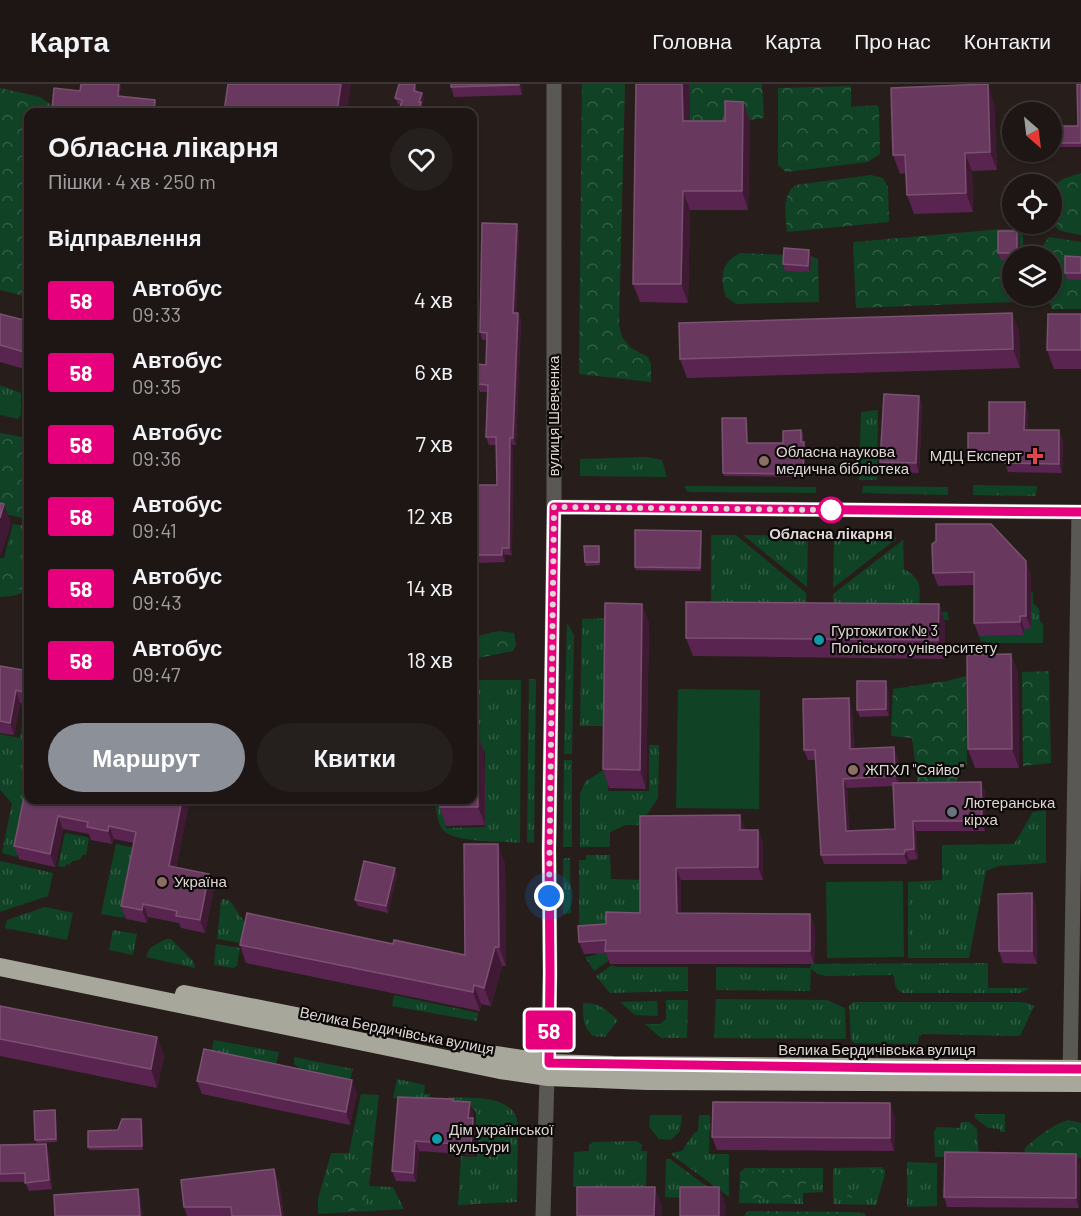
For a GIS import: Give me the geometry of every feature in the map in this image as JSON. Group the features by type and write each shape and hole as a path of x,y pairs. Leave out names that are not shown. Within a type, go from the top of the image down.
{"highway":[{"name":"Велика Бердичівська вулиця","path":"0,956 500,1056 548,1070"},
{"name":"Велика Бердичівська вулиця","path":"0,967 500,1070 899,1068 1076,1076"}],"street":[{"name":"вулиця Шевченка","path":"543,1216 550,973 549,850 554,507 554,84"},
{"path":"554,507 1080,512 1076,1076"}],"green space":[{"path":"582,84 625,84 619,325 622,337 631,348 648,357 651,364 651,382 579,374"},
{"path":"689,84 762,84 764,118 750,120 690,140"},
{"path":"851,86 851,107 877,105 879,108 880,154 868,162 786,172 778,165 778,88"},
{"path":"0,88 40,97 53,106 53,108 24,108 24,296 0,290"},
{"path":"1081,173 1081,235 1062,231 1063,179"},
{"path":"871,175 883,178 888,187 889,222 787,232 786,201 795,185"},
{"path":"1002,229 1002,234 1023,235 1023,246 1002,246 1002,302 856,308 854,242"},
{"path":"1049,237 1081,242 1081,309 1052,309 1051,306 1062,306 1062,246 1043,245"},
{"path":"740,253 811,256 818,259 819,302 736,304 726,297 723,272 729,261"},
{"path":"0,385 21,393 21,415 18,419 0,415"},
{"path":"878,410 877,480 859,480 861,412"},
{"path":"0,433 24,437 24,518 0,513"},
{"path":"647,457 662,460 667,477 580,476 580,459"},
{"path":"973,485 1037,486 1036,496 973,495"},
{"path":"684,486 816,487 816,493 691,492 687,491"},
{"path":"863,486 948,487 948,495 862,493"},
{"path":"13,524 24,526 24,592 0,597 0,558 4,558"},
{"path":"711,535 736,535 806,593 807,608 711,607"},
{"path":"743,535 808,536 807,587"},
{"path":"834,536 896,537 833,588"},
{"path":"903,540 904,569 911,573 919,586 919,612 947,612 949,620 871,617 856,614 833,603 833,594"},
{"path":"0,568 10,569 16,575 24,578 24,589 0,592"},
{"path":"1031,592 1033,592 1033,603 1039,609 1040,621 1043,624 1043,643 987,643 981,641 979,636 1024,635 1024,629 1031,628"},
{"path":"610,618 610,726 580,726 582,619"},
{"path":"567,623 574,635 572,754 564,754"},
{"path":"499,631 514,633 516,645 513,651 477,658 477,636"},
{"path":"1049,671 1051,763 1023,766 1022,672"},
{"path":"966,676 967,764 955,783 918,785 912,738 891,736 893,689"},
{"path":"529,679 536,679 534,843 527,842"},
{"path":"477,680 521,680 520,843 456,837 448,834 439,823 436,804 446,804 446,828 485,827 485,751 477,751"},
{"path":"678,689 760,690 759,809 676,808"},
{"path":"24,716 24,804 27,804 17,857 2,853 12,803 0,790 0,734 20,738"},
{"path":"649,745 659,745 658,798 640,825 626,825 610,832 610,847 580,847 580,794 585,782 608,767 608,791 649,791"},
{"path":"564,760 572,760 572,847 563,847"},
{"path":"1046,810 1046,863 999,866 986,871 969,958 908,958 908,882 942,880 942,845 1014,844 1033,812"},
{"path":"65,833 89,839 86,855 69,865 66,864 65,867 58,866"},
{"path":"116,844 140,849 124,918 101,914"},
{"path":"586,855 610,855 611,879 641,880 642,923 608,923 608,961 594,971 585,957 596,955 595,937 579,931 579,860 586,860"},
{"path":"570,858 571,913 563,914 563,859"},
{"path":"0,861 53,873 48,896 0,912"},
{"path":"903,881 904,957 827,958 826,882"},
{"path":"223,899 230,901 245,923 241,943 217,939"},
{"path":"45,907 73,913 67,940 5,928 7,920"},
{"path":"113,930 137,934 133,955 109,950"},
{"path":"166,939 171,939 194,962 195,968 146,957 150,948"},
{"path":"216,944 240,948 237,966 233,968 214,965"},
{"path":"988,963 988,988 1030,988 1020,993 903,993 896,988 894,975 826,976 811,969 810,991 716,990 716,967 810,968 811,964"},
{"path":"612,965 617,967 688,967 688,991 610,993 596,976"},
{"path":"394,995 478,1013 477,1021 392,1006"},
{"path":"716,999 827,1000 845,1008 846,1039 714,1038"},
{"path":"666,1000 688,1000 687,1038 661,1038 645,1024 660,1024 666,1019"},
{"path":"657,1001 658,1016 635,1015 620,1002"},
{"path":"853,1002 1019,1002 1034,1006 1020,1036 924,1034 919,1036 918,1044 854,1043 851,1040 849,1006"},
{"path":"583,1003 598,1005 618,1020 605,1037 593,1036 587,1029"},
{"path":"214,1040 279,1052 276,1065 211,1053"},
{"path":"294,1057 353,1069 350,1081 303,1071 294,1064"},
{"path":"397,1079 425,1085 424,1094 430,1094 430,1101 393,1098"},
{"path":"361,1094 379,1095 369,1186 393,1187 404,1209 318,1214 318,1199 331,1153 349,1153"},
{"path":"448,1097 479,1098 500,1102 515,1114 518,1124 517,1202 458,1205 461,1156 477,1157 479,1128 476,1124 476,1112 472,1108 447,1104"},
{"path":"975,1114 1005,1114 1005,1132 988,1128 975,1118"},
{"path":"650,1115 682,1115 680,1131 671,1140 659,1139 649,1127"},
{"path":"699,1115 710,1115 709,1154 729,1154 729,1197 672,1155 672,1153 682,1151 694,1133 698,1131"},
{"path":"1068,1120 1081,1123 1081,1158 1024,1155 1025,1148 1035,1140 1051,1128"},
{"path":"961,1122 969,1122 977,1129 979,1158 935,1157 934,1132 937,1127 960,1128"},
{"path":"363,1124 372,1129 373,1136 366,1202 361,1209 357,1210 328,1210 322,1202 322,1185 331,1179 330,1166 334,1160 350,1161 360,1156 361,1149 356,1129"},
{"path":"637,1141 642,1145 641,1151 647,1151 646,1187 573,1187 574,1152 589,1151 589,1145 593,1142"},
{"path":"666,1159 670,1159 725,1200 665,1197"},
{"path":"907,1162 937,1163 937,1206 907,1207"},
{"path":"882,1167 885,1174 876,1205 833,1204 833,1168"},
{"path":"745,1168 823,1168 823,1192 803,1193 803,1204 739,1203 740,1172"},
{"path":"856,1168 883,1170 881,1185 874,1195 862,1199 847,1196 853,1190 869,1188 875,1184 873,1176 856,1172"},
{"path":"803,1169 807,1175 806,1183 800,1194 790,1198 745,1199 742,1195 741,1177 745,1172"},
{"path":"748,1211 849,1212 864,1213 866,1216 744,1216"}],"building":[{"path":"81,84 119,84 118,96 155,100 154,108 52,108 54,88 80,91"},
{"path":"228,84 341,84 338,108 225,108"},
{"path":"399,84 415,84 414,91 422,93 420,108 400,108 402,100 395,98"},
{"path":"451,84 519,84 519,85 451,87"},
{"path":"636,84 682,84 683,121 725,121 725,101 743,102 742,191 683,191 681,284 633,284"},
{"path":"988,84 990,152 965,153 966,193 907,195 905,155 893,155 891,88"},
{"path":"1077,84 1081,84 1081,143 1062,143 1062,126 1078,126"},
{"path":"482,223 517,224 513,313 518,313 513,438 510,438 509,548 502,548 502,555 477,555 477,485 497,485 496,437 486,437 488,385 477,384 478,364 486,365 487,333 480,332"},
{"path":"998,231 1002,231 1002,234 1017,234 1017,246 1002,246 1002,253 998,253"},
{"path":"784,248 809,250 808,266 783,264"},
{"path":"1065,256 1081,257 1081,273 1065,273"},
{"path":"1012,313 1013,349 680,359 679,323"},
{"path":"0,314 24,320 24,352 0,345"},
{"path":"1048,314 1081,314 1081,350 1047,350"},
{"path":"884,394 919,396 916,463 880,462"},
{"path":"989,402 1025,402 1024,430 1059,430 1059,464 1005,463 1005,453 968,452 968,433 989,433"},
{"name":"Обласна наукова медична бібліотека","path":"722,418 746,418 747,443 783,443 783,431 801,430 801,442 804,442 803,474 723,473"},
{"path":"0,503 4,504 0,518"},
{"path":"936,524 991,524 1026,561 1026,616 1020,616 1020,622 974,623 974,572 933,573 932,544 936,541"},
{"path":"635,530 701,531 700,568 635,567"},
{"path":"584,546 599,546 599,562 585,562"},
{"path":"686,602 939,604 938,640 686,638"},
{"path":"605,603 642,604 640,770 603,769"},
{"path":"1011,654 1012,749 968,749 967,655"},
{"path":"0,666 24,670 24,692 16,690 10,723 0,721"},
{"path":"857,681 886,681 886,709 857,710"},
{"path":"849,698 850,749 894,747 895,776 843,779 846,831 895,829 893,783 981,782 982,821 913,821 914,849 905,850 904,854 821,855 815,750 804,750 803,699"},
{"path":"477,733 478,807 440,807 440,804 477,804"},
{"path":"24,797 24,804 181,804 169,866 209,874 200,920 176,916 177,911 143,904 142,910 121,906 136,832 109,826 108,831 87,827 88,822 58,816 50,854 14,846"},
{"path":"740,815 740,830 758,830 758,867 676,868 677,913 810,914 810,951 605,951 606,940 579,942 578,926 606,924 606,912 640,913 640,816"},
{"path":"464,844 498,844 499,947 495,947 484,988 474,985 473,992 240,945 247,913 393,944 394,940 465,955"},
{"path":"364,861 395,868 386,906 355,900"},
{"path":"1032,893 1032,951 999,951 998,894"},
{"path":"0,1006 157,1037 151,1069 0,1039"},
{"path":"204,1049 352,1080 346,1112 197,1081"},
{"name":"Дім української культури","path":"398,1097 453,1099 453,1101 470,1102 468,1118 473,1118 471,1145 415,1141 413,1173 392,1171"},
{"path":"713,1102 890,1103 890,1138 712,1137"},
{"path":"55,1110 56,1139 35,1140 34,1111"},
{"path":"122,1119 141,1119 142,1146 88,1147 88,1131 118,1130"},
{"path":"46,1144 49,1180 25,1183 25,1173 0,1174 0,1145"},
{"path":"945,1152 1076,1154 1076,1198 944,1197"},
{"path":"274,1169 281,1216 232,1216 231,1207 184,1207 181,1180"},
{"path":"577,1187 655,1187 654,1216 577,1216"},
{"path":"680,1187 719,1187 719,1216 680,1216"},
{"path":"138,1189 140,1216 55,1216 54,1195"}],"bus line":[{"name":"58","path":"1081,512 554,507 549,850 549,1063 1081,1069"}],"place":[{"name":"МДЦ Експерт","path":"1035,456"},
{"name":"Обласна наукова медична бібліотека","path":"764,461"},
{"name":"Обласна лікарня","path":"831,510"},
{"name":"Гуртожиток № 3 Поліського університету","path":"819,640"},
{"name":"ЖПХЛ \"Сяйво\"","path":"853,770"},
{"name":"Лютеранська кірха","path":"952,812"},
{"name":"Україна","path":"162,882"},
{"name":"Дім української культури","path":"437,1139"}],"route":[{"path":"549,896 554,507 831,510"}]}
